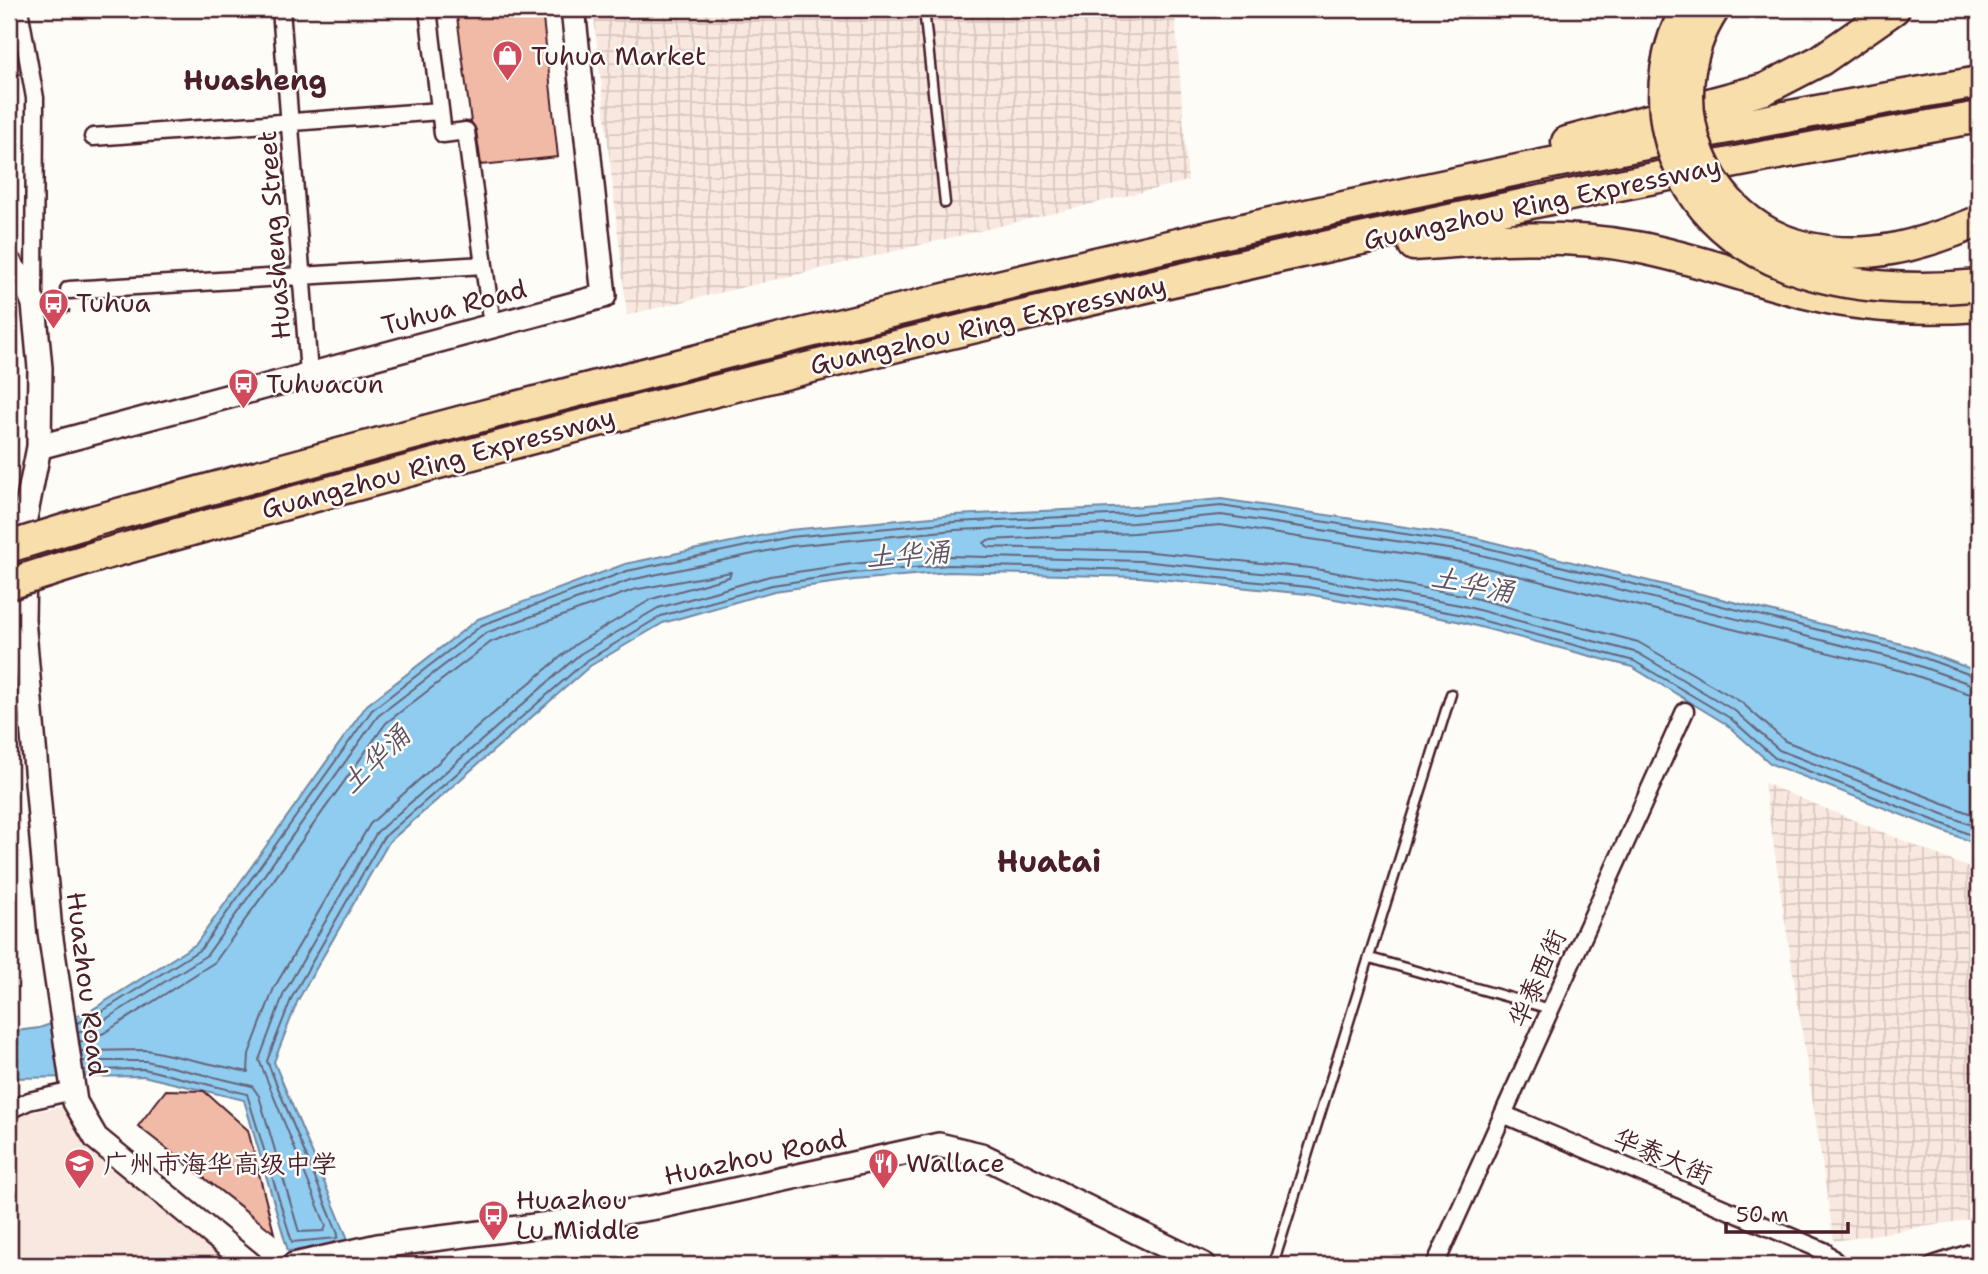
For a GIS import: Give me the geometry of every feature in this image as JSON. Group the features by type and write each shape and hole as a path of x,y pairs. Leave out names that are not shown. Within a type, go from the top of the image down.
{"highway":[{"path":"1688,9 1668,59 1664,105 1667,127 1675,157 1689,188 1721,227 1762,257 1812,275 1899,287 1979,285"},
{"path":"1714,9 1701,34 1689,79 1690,130 1699,156 1715,185 1733,208 1749,222 1768,234 1800,246 1865,254 1921,244 1977,222"},
{"path":"1113,259 1738,98 1790,78 1821,60 1894,9"},
{"name":"Guangzhou Ring Expressway","path":"9,547 393,438 1113,259 1532,168 1979,82"},
{"name":"Guangzhou Ring Expressway","path":"9,584 98,556 550,432 1134,290 1588,192 1979,117"},
{"path":"1134,290 1378,248 1564,236 1672,254 1811,295 1910,308 1979,306"}],"main road":[{"name":"Tuhua Road","path":"39,447 604,296 573,9"},
{"name":"Huazhou Road","path":"9,263 26,284 35,308 42,414 39,447 17,520 23,619 58,1004 71,1086 75,1102 96,1138 251,1265"},
{"name":"Huazhou Road","path":"294,1265 378,1246 657,1207 939,1145 981,1155 1204,1265"}],"street":[{"name":"Huasheng Street","path":"281,9 309,374"},
{"path":"428,9 443,134 466,131 492,326"},
{"path":"16,15 35,98 35,308"},
{"path":"93,137 440,111"},
{"path":"69,290 484,265"},
{"name":"华泰西街","path":"1435,1265 1685,711"},
{"path":"9,1110 71,1086"},
{"name":"华泰大街","path":"1503,1114 1824,1251 1839,1265"},
{"path":"1933,1265 1979,1250"}],"lane":[{"path":"924,9 945,203"},
{"path":"1273,1265 1451,694"},
{"path":"1370,958 1550,1009"}],"path":[{"path":"35,308 69,312 69,290"}],"shaded area":[{"path":"593,9 1167,9 1175,14 1188,181 627,315"},
{"path":"1764,783 1979,872 1979,1218 1834,1241"},
{"name":"广州市海华高级中学","path":"67,1106 216,1245 216,1265 9,1265 9,1121 22,1114"}],"water":[{"name":"土华涌","path":"1221,499 1472,537 1910,646 1979,672 1979,845 1771,764 1726,724 1632,667 1457,621 1307,594 1140,577 949,572 854,580 774,591 663,623 590,666 389,842 298,1000 274,1062 350,1244 288,1251 244,1100 143,1076 9,1078 9,1032 39,1028 90,1011 196,944 367,705 478,619 625,564 789,530 954,515 1132,507"}],"building":[{"name":"Tuhua Market","path":"456,9 542,9 558,157 481,165 476,130 471,122"},
{"path":"166,1090 204,1091 248,1130 274,1233 138,1126"}],"place":[{"name":"Tuhua Market","path":"508,83"},
{"name":"Tuhua","path":"53,330"},
{"name":"Tuhuacun","path":"243,411"},
{"name":"Wallace","path":"883,1190"},
{"name":"广州市海华高级中学","path":"80,1191"},
{"name":"Huazhou Lu Middle","path":"493,1242"}],"district":[{"name":"Huasheng","path":"255,80"},
{"name":"Huatai","path":"1049,862"}]}
